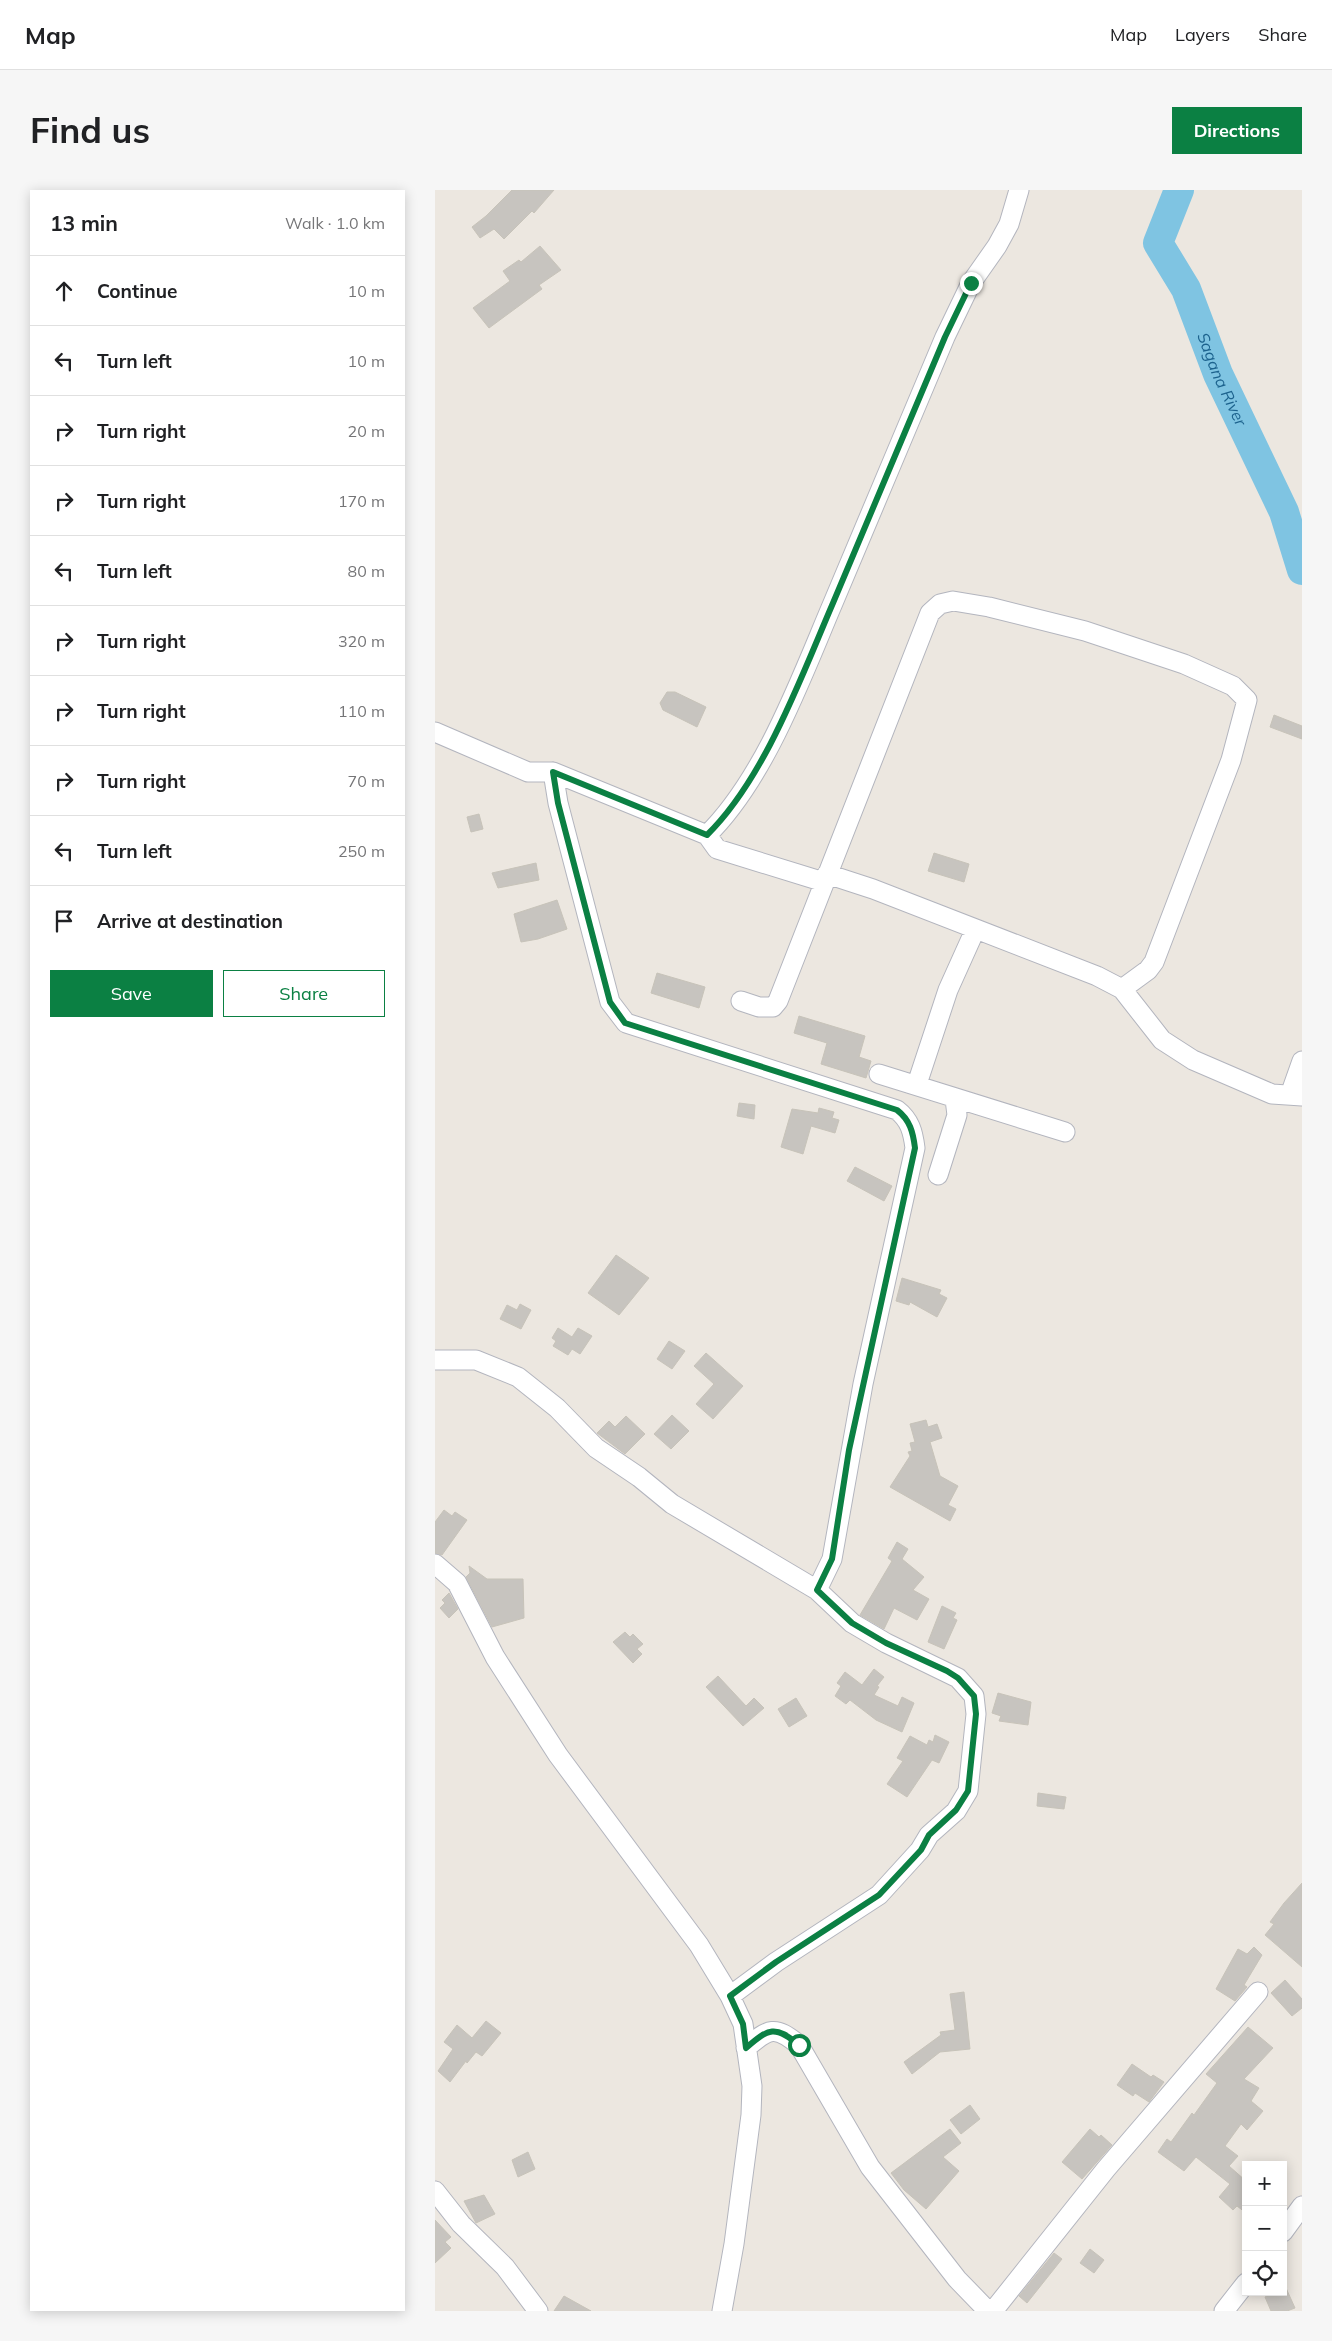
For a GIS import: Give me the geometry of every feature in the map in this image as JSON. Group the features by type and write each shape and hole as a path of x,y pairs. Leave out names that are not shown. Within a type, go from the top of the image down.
{"street":[{"path":"707,835 718,825 746,786 795,692 945,337 971,283 997,246 1009,224 1019,190"},
{"path":"741,1001 759,1007 773,1007 778,1001 930,613 940,604 953,601 989,607 1085,632 1184,664 1233,686 1247,700 1231,760 1154,962 1148,970 1122,989"},
{"path":"435,732 528,772 553,772 707,835 717,849 873,889 1097,976 1122,989 1162,1040 1177,1051 1193,1060 1272,1094 1296,1096 1302,1061"},
{"path":"553,772 558,803 610,1002 625,1023 897,1110 906,1117 913,1135 915,1148 861,1394 832,1559 817,1590"},
{"path":"917,1084 948,990 975,930"},
{"path":"879,1074 917,1084 955,1099 1065,1132"},
{"path":"938,1175 957,1115 955,1099"},
{"path":"435,1360 476,1360 518,1376 557,1408 596,1448 639,1477 672,1504 817,1590 852,1623 886,1643 947,1671 958,1678 974,1696 976,1714 968,1791 956,1810 929,1835 921,1850 879,1895 776,1962 730,1996"},
{"path":"435,1564 457,1583 495,1657 558,1755 699,1944 730,1996 743,2024 753,2086 751,2115 734,2244 722,2311"},
{"path":"993,2311 1106,2168 1258,1992"},
{"path":"746,2048 762,2034 775,2030 785,2034 799,2045 870,2167 957,2279 988,2311"},
{"path":"435,2191 461,2224 505,2267 538,2311"},
{"path":"1287,2227 1302,2206"},
{"path":"1224,2311 1242,2288"}],"building":[{"path":"512,190 554,190 534,213 532,211 504,239 494,229 480,238 472,227"},
{"path":"540,246 561,270 539,285 542,289 489,328 473,308 510,281 503,271 519,260 521,262"},
{"path":"667,692 675,692 706,707 697,727 663,710 660,703"},
{"path":"1274,715 1302,726 1302,739 1270,727"},
{"path":"479,814 483,829 471,832 467,817"},
{"path":"934,853 969,864 964,882 928,871"},
{"path":"536,863 539,880 498,888 492,873"},
{"path":"557,900 567,929 538,939 521,942 514,914"},
{"path":"657,973 705,987 699,1008 651,993"},
{"path":"799,1016 865,1036 859,1057 871,1061 866,1078 821,1064 827,1043 794,1033"},
{"path":"739,1103 755,1105 754,1119 737,1116"},
{"path":"819,1108 834,1112 832,1118 839,1120 835,1133 811,1126 803,1154 781,1147 792,1109 818,1113"},
{"path":"855,1167 892,1186 884,1201 847,1181"},
{"path":"616,1255 649,1278 619,1315 588,1293"},
{"path":"902,1278 941,1290 939,1294 947,1298 937,1317 910,1302 909,1305 896,1301"},
{"path":"520,1304 531,1310 521,1329 500,1319 507,1305 517,1310"},
{"path":"558,1328 572,1337 578,1328 592,1336 580,1354 572,1349 568,1355 553,1346 556,1341 552,1338"},
{"path":"669,1341 685,1351 672,1369 657,1359"},
{"path":"706,1353 743,1386 713,1419 696,1404 714,1384 694,1366"},
{"path":"672,1415 689,1431 671,1449 654,1434"},
{"path":"626,1416 645,1434 625,1454 597,1433 609,1421 615,1427"},
{"path":"926,1420 928,1427 937,1424 942,1438 930,1442 940,1476 958,1486 948,1505 956,1509 950,1521 890,1487 910,1456 908,1452 912,1451 910,1443 915,1442 910,1424"},
{"path":"444,1510 452,1516 455,1512 467,1520 442,1555 435,1553 435,1522"},
{"path":"897,1542 908,1549 902,1559 924,1577 913,1590 929,1599 917,1620 894,1608 884,1629 860,1615 892,1561 888,1558"},
{"path":"469,1566 487,1579 523,1579 524,1618 492,1627 466,1577 470,1573"},
{"path":"449,1593 458,1609 449,1618 440,1608 445,1603 442,1600"},
{"path":"942,1606 956,1613 953,1618 957,1620 944,1649 928,1642"},
{"path":"625,1632 630,1637 633,1634 643,1644 637,1649 642,1654 633,1663 613,1642"},
{"path":"874,1669 884,1677 877,1686 879,1687 874,1695 898,1706 902,1697 914,1703 902,1732 876,1720 850,1700 846,1704 835,1696 841,1686 837,1683 845,1672 862,1685"},
{"path":"718,1676 746,1706 754,1698 764,1708 743,1726 706,1687"},
{"path":"998,1693 1031,1702 1028,1725 999,1721 1001,1716 992,1713"},
{"path":"796,1698 807,1716 789,1727 778,1709"},
{"path":"935,1735 949,1742 939,1763 932,1760 907,1797 887,1784 903,1761 897,1758 910,1736 927,1745 929,1740 933,1742"},
{"path":"1038,1793 1066,1797 1064,1809 1037,1806"},
{"path":"1302,1883 1302,1967 1265,1935 1274,1924 1270,1922"},
{"path":"1254,1947 1262,1955 1244,1985 1247,1987 1235,2001 1216,1989 1238,1949 1247,1954"},
{"path":"1285,1980 1302,1999 1302,2008 1292,2016 1271,1993"},
{"path":"964,1992 970,2049 940,2052 912,2074 904,2062 941,2035 940,2032 955,2030 950,1994"},
{"path":"486,2021 501,2033 482,2056 476,2052 467,2063 466,2061 450,2082 438,2071 453,2049 444,2042 457,2025 472,2038"},
{"path":"1248,2027 1273,2048 1244,2079 1259,2088 1251,2101 1263,2111 1247,2130 1241,2124 1225,2146 1238,2156 1229,2166 1242,2177 1242,2210 1237,2206 1233,2210 1219,2197 1230,2184 1196,2157 1184,2171 1158,2152 1167,2139 1171,2142 1192,2113 1194,2115 1217,2083 1206,2074"},
{"path":"1132,2064 1151,2077 1153,2075 1164,2082 1149,2102 1135,2093 1133,2096 1117,2085"},
{"path":"970,2105 980,2119 961,2134 950,2120"},
{"path":"950,2129 961,2143 943,2157 959,2171 926,2209 904,2190 891,2173"},
{"path":"1090,2129 1099,2137 1101,2135 1112,2145 1082,2179 1062,2162"},
{"path":"528,2152 535,2169 518,2177 512,2160"},
{"path":"484,2195 495,2214 476,2223 464,2201"},
{"path":"435,2220 451,2237 445,2242 451,2248 435,2263"},
{"path":"1090,2249 1104,2260 1094,2273 1080,2263"},
{"path":"1054,2253 1062,2259 1027,2303 1019,2296"},
{"path":"1287,2290 1295,2308 1287,2311 1271,2311 1265,2297 1287,2296"},
{"path":"564,2296 591,2311 554,2311"}],"waterway":[{"name":"Sagana River","path":"1179,190 1158,243 1186,289 1218,374 1284,512 1302,570"}],"route":[{"path":"799,2045 785,2034 775,2030 762,2034 746,2048 743,2024 730,1996 776,1962 879,1895 921,1850 929,1835 956,1810 968,1791 968,1772 976,1714 974,1696 958,1678 947,1671 886,1643 852,1623 817,1590 832,1559 849,1450 915,1148 913,1135 906,1117 897,1110 636,1028 625,1023 617,1015 610,1002 558,803 553,772 707,835 718,825 746,786 795,692 945,337 971,283"}]}
